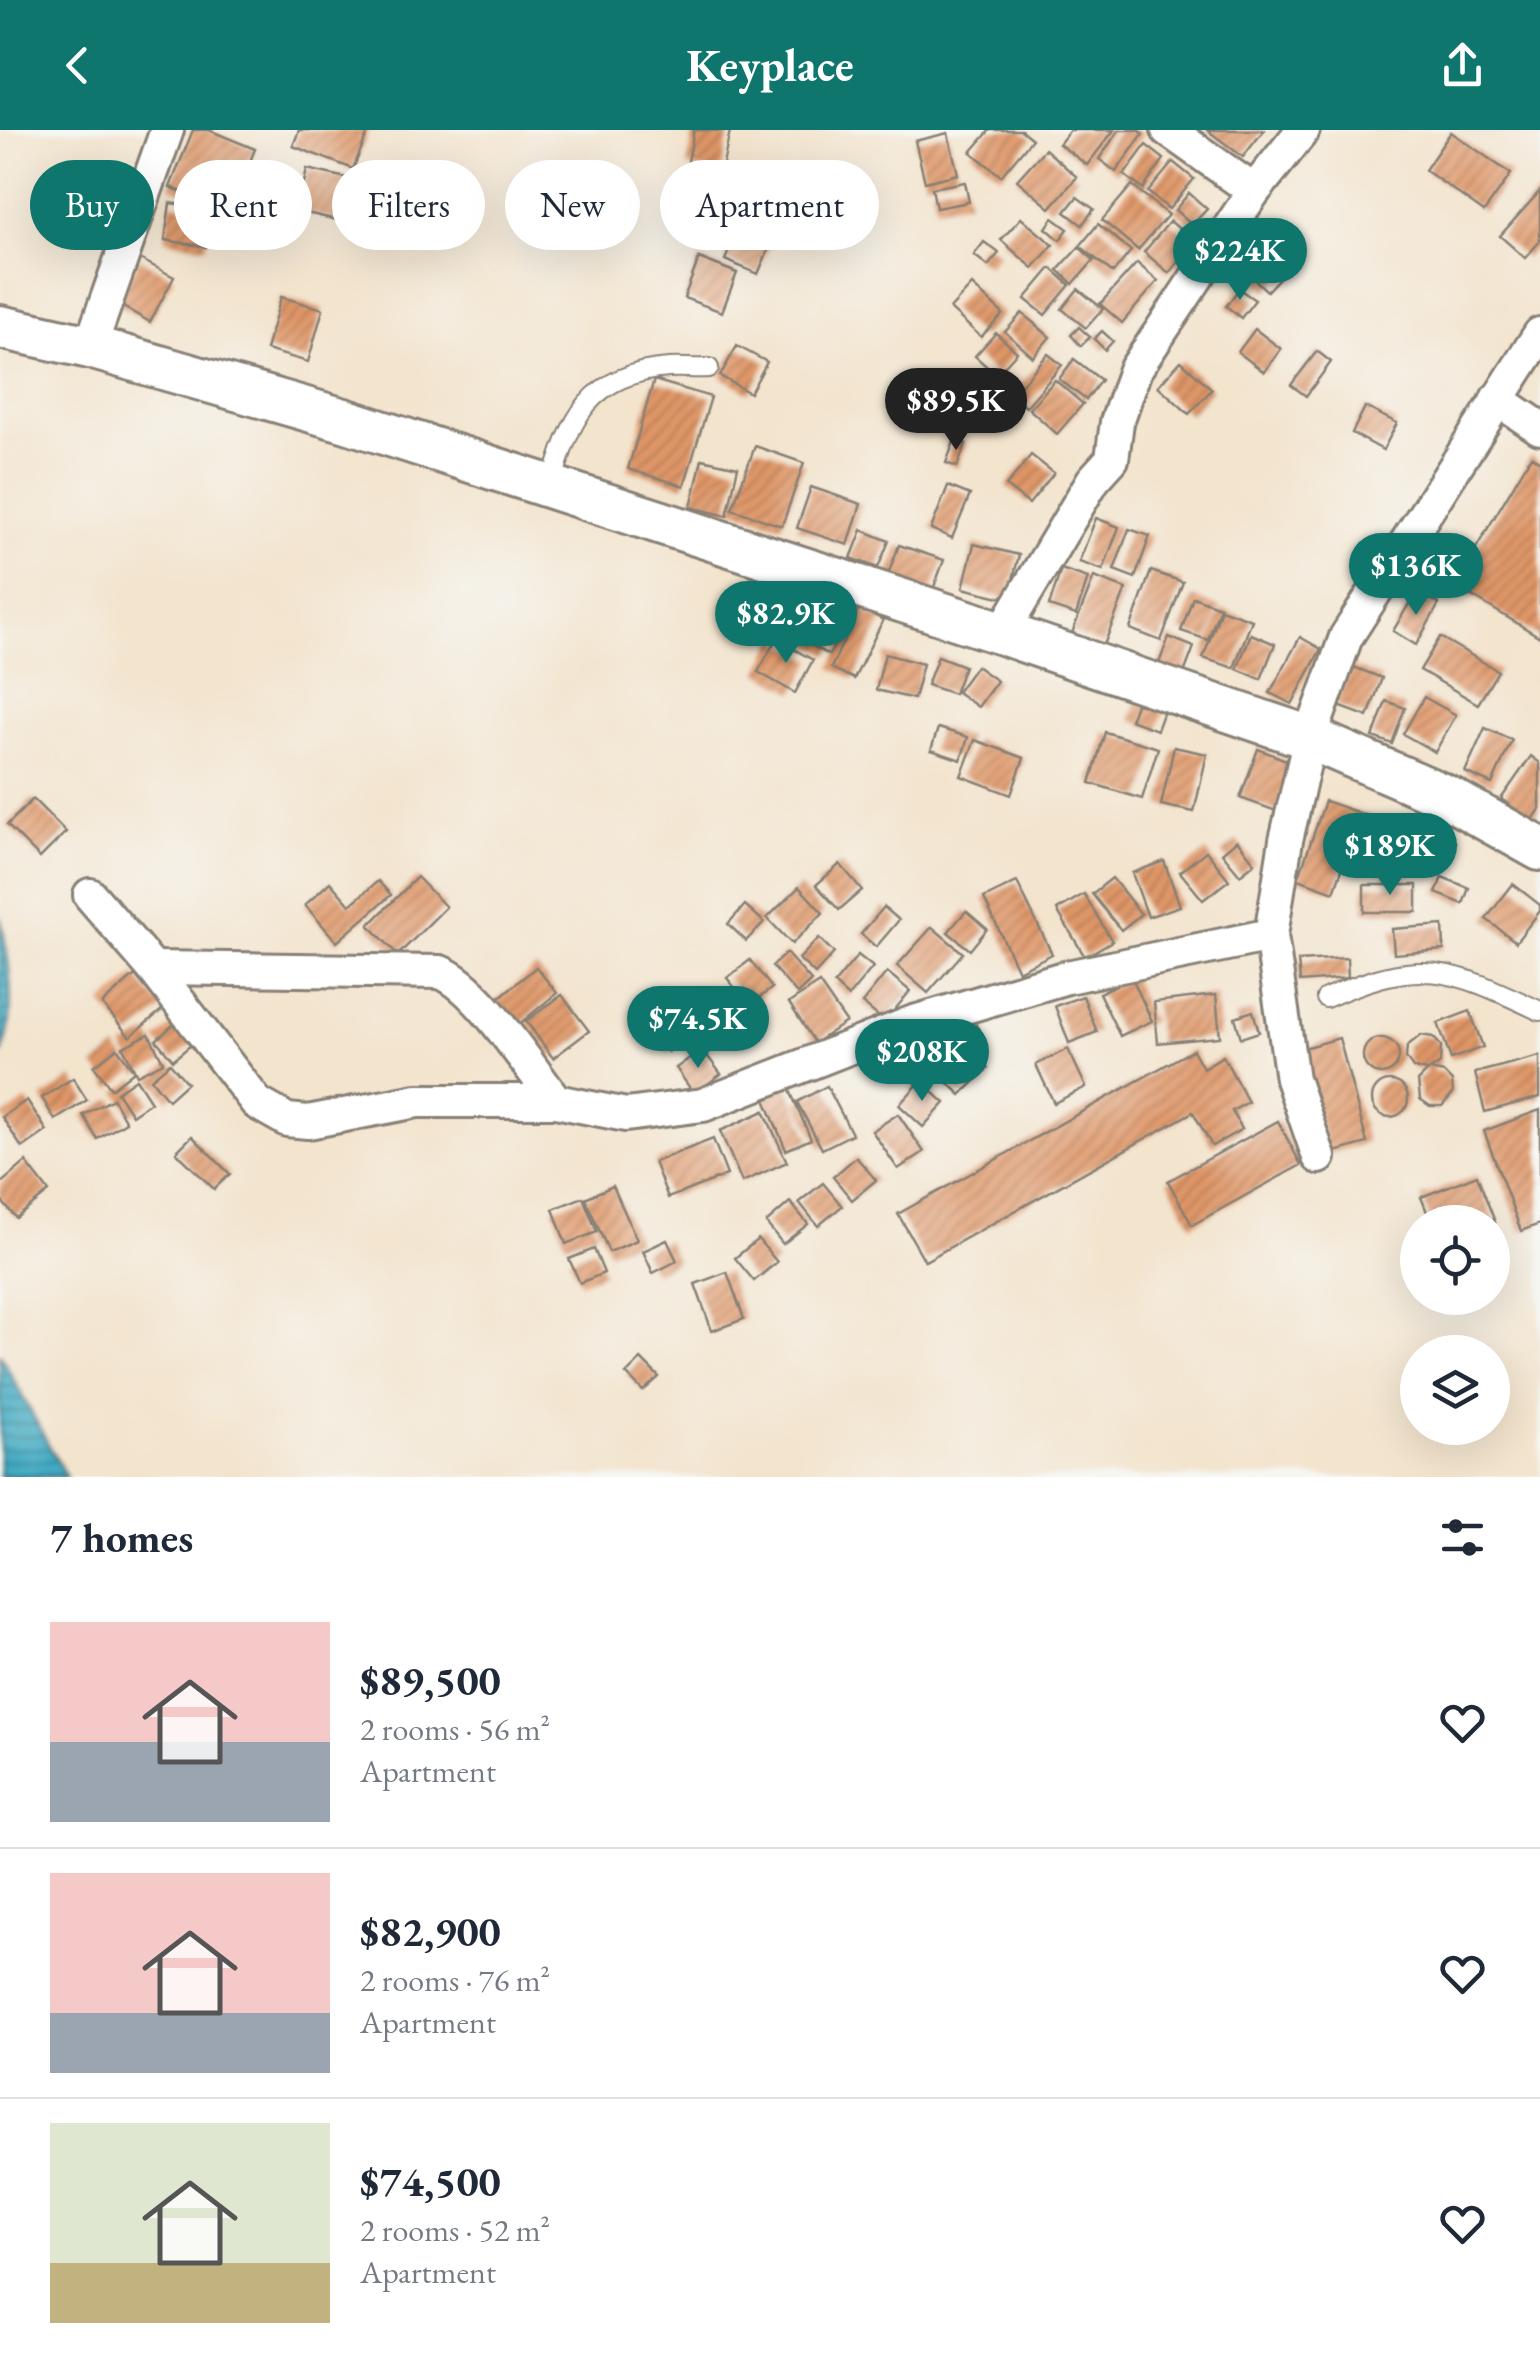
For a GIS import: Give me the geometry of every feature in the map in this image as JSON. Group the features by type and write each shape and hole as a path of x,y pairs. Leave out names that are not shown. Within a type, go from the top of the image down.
{"street":[{"path":"90,347 166,130"},
{"path":"1168,130 1254,191"},
{"path":"1002,633 1093,480 1112,460 1117,422 1135,370 1254,191 1304,130"},
{"path":"0,327 90,347 344,420 1002,633 1310,738 1449,798 1540,849"},
{"path":"1319,1158 1292,1079 1272,936 1286,840 1310,738 1346,637 1540,334"},
{"path":"1497,399 1540,428"},
{"path":"90,895 257,1103 287,1120 308,1122 417,1102 556,1102 626,1115 702,1105 933,1016 1067,977 1272,936"},
{"path":"152,968 440,972 454,977 482,1006 556,1102"}],"lane":[{"path":"551,488 564,440 593,397 615,380 642,371 709,368"},
{"path":"1326,998 1373,978 1420,970 1458,976 1540,1011"}],"water":[{"path":"0,916 11,1007 0,1056"},
{"path":"0,1354 66,1477 0,1477"}],"building":[{"path":"193,130 209,130 255,149 251,160 181,160"},
{"path":"299,130 369,130 357,160 332,161 293,146"},
{"path":"694,130 730,131 724,160 688,160"},
{"path":"990,130 1021,130 1032,139 1001,176 971,152"},
{"path":"1070,130 1114,130 1087,165 1059,144"},
{"path":"1119,130 1138,130 1143,134 1116,172 1099,159"},
{"path":"1207,130 1264,130 1243,157"},
{"path":"1451,132 1511,174 1484,212 1425,170"},
{"path":"948,133 958,174 925,182 915,141"},
{"path":"1146,145 1164,159 1143,189 1124,175"},
{"path":"1045,149 1077,177 1050,208 1017,180"},
{"path":"1173,162 1194,179 1169,209 1148,192"},
{"path":"312,170 332,175 332,219 312,214"},
{"path":"965,182 969,202 936,208 932,188"},
{"path":"1132,185 1168,215 1138,250 1102,220"},
{"path":"1540,191 1540,241 1525,258 1500,236"},
{"path":"1189,193 1207,209 1192,225 1175,210"},
{"path":"1077,197 1094,209 1082,225 1065,212"},
{"path":"170,203 174,204 174,242 165,240"},
{"path":"1021,218 1053,245 1033,268 1001,240"},
{"path":"1053,218 1068,229 1060,240 1046,228"},
{"path":"1170,221 1195,242 1169,273 1144,252"},
{"path":"1247,223 1292,264 1267,291 1223,250"},
{"path":"1098,224 1131,251 1113,273 1080,246"},
{"path":"984,242 999,253 988,266 974,255"},
{"path":"1079,247 1094,260 1073,284 1058,270"},
{"path":"729,250 768,250 758,274 725,260"},
{"path":"699,258 737,273 722,312 684,298"},
{"path":"140,259 174,277 150,322 116,303"},
{"path":"1137,263 1158,281 1122,323 1100,304"},
{"path":"1051,268 1070,285 1045,315 1025,299"},
{"path":"972,285 1003,314 981,337 950,309"},
{"path":"1078,289 1103,309 1086,328 1062,309"},
{"path":"1239,289 1255,300 1241,318 1226,306"},
{"path":"281,297 323,309 308,362 266,350"},
{"path":"1022,313 1050,337 1033,357 1005,332"},
{"path":"1079,327 1090,337 1081,346 1071,335"},
{"path":"1255,329 1281,349 1264,372 1238,352"},
{"path":"1102,331 1113,341 1105,350 1094,339"},
{"path":"996,333 1017,352 996,375 975,356"},
{"path":"737,346 767,362 750,393 720,376"},
{"path":"1317,351 1331,362 1306,396 1291,385"},
{"path":"1048,354 1062,365 1026,407 1012,395"},
{"path":"1074,359 1101,380 1086,400 1059,379"},
{"path":"1181,361 1212,389 1189,414 1158,386"},
{"path":"654,380 711,397 684,486 628,469"},
{"path":"1055,380 1083,404 1057,434 1029,409"},
{"path":"1365,407 1397,423 1383,450 1352,433"},
{"path":"955,439 966,444 957,467 946,463"},
{"path":"755,446 804,463 782,526 732,509"},
{"path":"1031,455 1054,473 1029,504 1006,486"},
{"path":"1531,456 1540,462 1540,637 1454,585"},
{"path":"702,459 738,467 727,516 691,507"},
{"path":"948,486 970,495 952,538 931,529"},
{"path":"811,487 861,504 848,545 797,528"},
{"path":"1096,518 1119,527 1103,570 1079,562"},
{"path":"1129,529 1150,536 1135,578 1114,570"},
{"path":"862,530 889,541 878,568 851,558"},
{"path":"974,544 1019,555 1008,599 963,588"},
{"path":"899,545 944,560 931,595 886,580"},
{"path":"1437,553 1454,568 1440,584 1423,569"},
{"path":"1061,569 1088,578 1076,615 1049,606"},
{"path":"1151,571 1183,582 1161,641 1130,629"},
{"path":"1094,577 1126,589 1104,645 1072,633"},
{"path":"1417,590 1439,604 1416,645 1393,631"},
{"path":"810,593 851,616 829,655 788,633"},
{"path":"1193,597 1220,607 1208,640 1181,631"},
{"path":"859,608 883,620 854,679 831,668"},
{"path":"1221,609 1252,620 1234,668 1203,658"},
{"path":"1251,634 1275,644 1261,679 1237,669"},
{"path":"1169,637 1194,647 1183,676 1158,666"},
{"path":"1300,637 1321,649 1292,704 1270,693"},
{"path":"1440,637 1498,671 1478,704 1420,670"},
{"path":"776,639 813,660 795,693 758,672"},
{"path":"885,654 923,664 914,699 876,690"},
{"path":"938,656 964,666 954,694 927,685"},
{"path":"976,666 997,681 978,707 957,692"},
{"path":"1351,666 1382,678 1368,717 1336,705"},
{"path":"1424,697 1456,715 1435,752 1403,734"},
{"path":"1137,701 1164,711 1157,730 1130,720"},
{"path":"1386,701 1405,708 1392,744 1373,737"},
{"path":"938,728 968,737 961,760 931,750"},
{"path":"1485,728 1512,740 1492,784 1465,772"},
{"path":"1105,732 1158,748 1142,799 1090,783"},
{"path":"975,740 1024,758 1011,795 961,776"},
{"path":"1174,747 1207,754 1194,812 1161,805"},
{"path":"1258,749 1294,763 1276,811 1240,798"},
{"path":"1531,756 1540,763 1540,809 1532,821 1501,799"},
{"path":"33,799 66,832 40,858 7,825"},
{"path":"1325,801 1380,820 1365,865 1346,858 1334,892 1298,879"},
{"path":"1412,824 1455,842 1443,871 1400,852"},
{"path":"1384,838 1397,840 1393,861 1380,858"},
{"path":"1237,840 1255,863 1240,875 1222,853"},
{"path":"1206,851 1229,880 1203,900 1180,872"},
{"path":"1164,861 1180,906 1148,917 1132,873"},
{"path":"840,864 862,890 839,910 816,885"},
{"path":"417,877 446,907 398,955 369,925"},
{"path":"1442,877 1469,888 1463,904 1436,893"},
{"path":"1112,878 1141,914 1121,930 1092,894"},
{"path":"378,881 391,895 337,942 305,905 330,882 350,905"},
{"path":"1017,882 1052,954 1018,971 984,898"},
{"path":"1513,884 1540,905 1540,911 1516,942 1486,919"},
{"path":"1364,885 1417,885 1417,912 1364,912"},
{"path":"799,887 823,913 792,944 767,918"},
{"path":"1084,894 1112,941 1085,957 1057,910"},
{"path":"745,905 764,922 746,941 728,924"},
{"path":"884,907 899,920 876,947 861,934"},
{"path":"966,911 987,929 970,950 948,932"},
{"path":"1443,925 1444,950 1394,954 1392,929"},
{"path":"932,927 963,953 928,993 897,966"},
{"path":"819,938 834,953 815,974 799,959"},
{"path":"786,953 811,981 797,994 772,966"},
{"path":"858,955 873,967 848,997 834,984"},
{"path":"1347,958 1348,978 1300,982 1298,961"},
{"path":"750,960 772,988 749,1006 727,978"},
{"path":"536,967 557,993 517,1026 495,1001"},
{"path":"887,972 910,991 885,1022 862,1003"},
{"path":"135,975 163,1009 130,1037 102,1004"},
{"path":"1132,978 1152,1021 1120,1036 1099,993"},
{"path":"819,983 846,1022 815,1043 789,1003"},
{"path":"562,995 589,1031 553,1058 526,1021"},
{"path":"691,995 709,1019 668,1052 650,1028"},
{"path":"1216,995 1220,1037 1158,1043 1154,1002"},
{"path":"1083,996 1097,1032 1069,1043 1055,1006"},
{"path":"1253,1011 1259,1032 1241,1038 1235,1017"},
{"path":"1470,1011 1483,1047 1451,1059 1438,1023"},
{"path":"970,1014 979,1030 953,1044 945,1029"},
{"path":"175,1023 192,1044 173,1060 156,1040"},
{"path":"928,1028 948,1049 920,1076 900,1056"},
{"path":"149,1034 163,1062 137,1075 123,1047"},
{"path":"1421,1035 1433,1037 1441,1046 1440,1063 1430,1070 1444,1073 1452,1081 1453,1093 1442,1106 1430,1106 1420,1099 1418,1081 1428,1071 1413,1068 1406,1058 1407,1046"},
{"path":"1339,1038 1367,1143 1328,1154 1300,1049"},
{"path":"1381,1038 1394,1043 1399,1056 1394,1069 1381,1074 1368,1069 1363,1056 1368,1043"},
{"path":"967,1047 988,1068 961,1095 939,1074"},
{"path":"117,1048 134,1071 111,1089 94,1066"},
{"path":"702,1049 721,1074 694,1094 676,1068"},
{"path":"1068,1049 1086,1087 1054,1103 1036,1065"},
{"path":"1193,1050 1203,1068 1223,1056 1248,1102 1232,1111 1242,1129 1212,1146 1193,1112 925,1261 898,1214"},
{"path":"1540,1056 1540,1097 1485,1112 1475,1073"},
{"path":"170,1063 187,1083 168,1100 151,1079"},
{"path":"73,1078 87,1100 55,1120 42,1098"},
{"path":"136,1079 151,1102 132,1115 117,1092"},
{"path":"921,1081 945,1103 923,1127 899,1105"},
{"path":"1390,1081 1403,1086 1408,1099 1403,1112 1390,1117 1377,1112 1372,1099 1377,1086"},
{"path":"788,1086 811,1139 786,1150 764,1097"},
{"path":"827,1086 852,1134 822,1149 797,1102"},
{"path":"113,1099 126,1122 97,1139 83,1115"},
{"path":"27,1100 47,1131 22,1148 2,1117"},
{"path":"1540,1110 1540,1224 1521,1231 1484,1131"},
{"path":"764,1111 787,1162 742,1182 720,1131"},
{"path":"898,1114 924,1152 898,1169 872,1131"},
{"path":"1278,1121 1301,1165 1192,1225 1168,1181"},
{"path":"192,1136 230,1174 214,1189 176,1152"},
{"path":"713,1139 727,1175 668,1198 654,1162"},
{"path":"856,1157 876,1180 852,1200 833,1177"},
{"path":"26,1162 49,1192 16,1218 0,1199 0,1184"},
{"path":"1477,1175 1488,1205 1424,1205 1421,1197"},
{"path":"823,1183 842,1206 818,1226 799,1202"},
{"path":"613,1186 637,1240 609,1252 585,1198"},
{"path":"583,1197 597,1232 566,1244 553,1209"},
{"path":"790,1202 808,1224 783,1244 766,1223"},
{"path":"758,1239 777,1262 754,1281 735,1258"},
{"path":"667,1240 677,1261 653,1273 643,1251"},
{"path":"594,1249 604,1273 580,1283 569,1259"},
{"path":"727,1272 744,1319 712,1331 695,1284"},
{"path":"641,1359 659,1377 643,1391 626,1374"}]}
